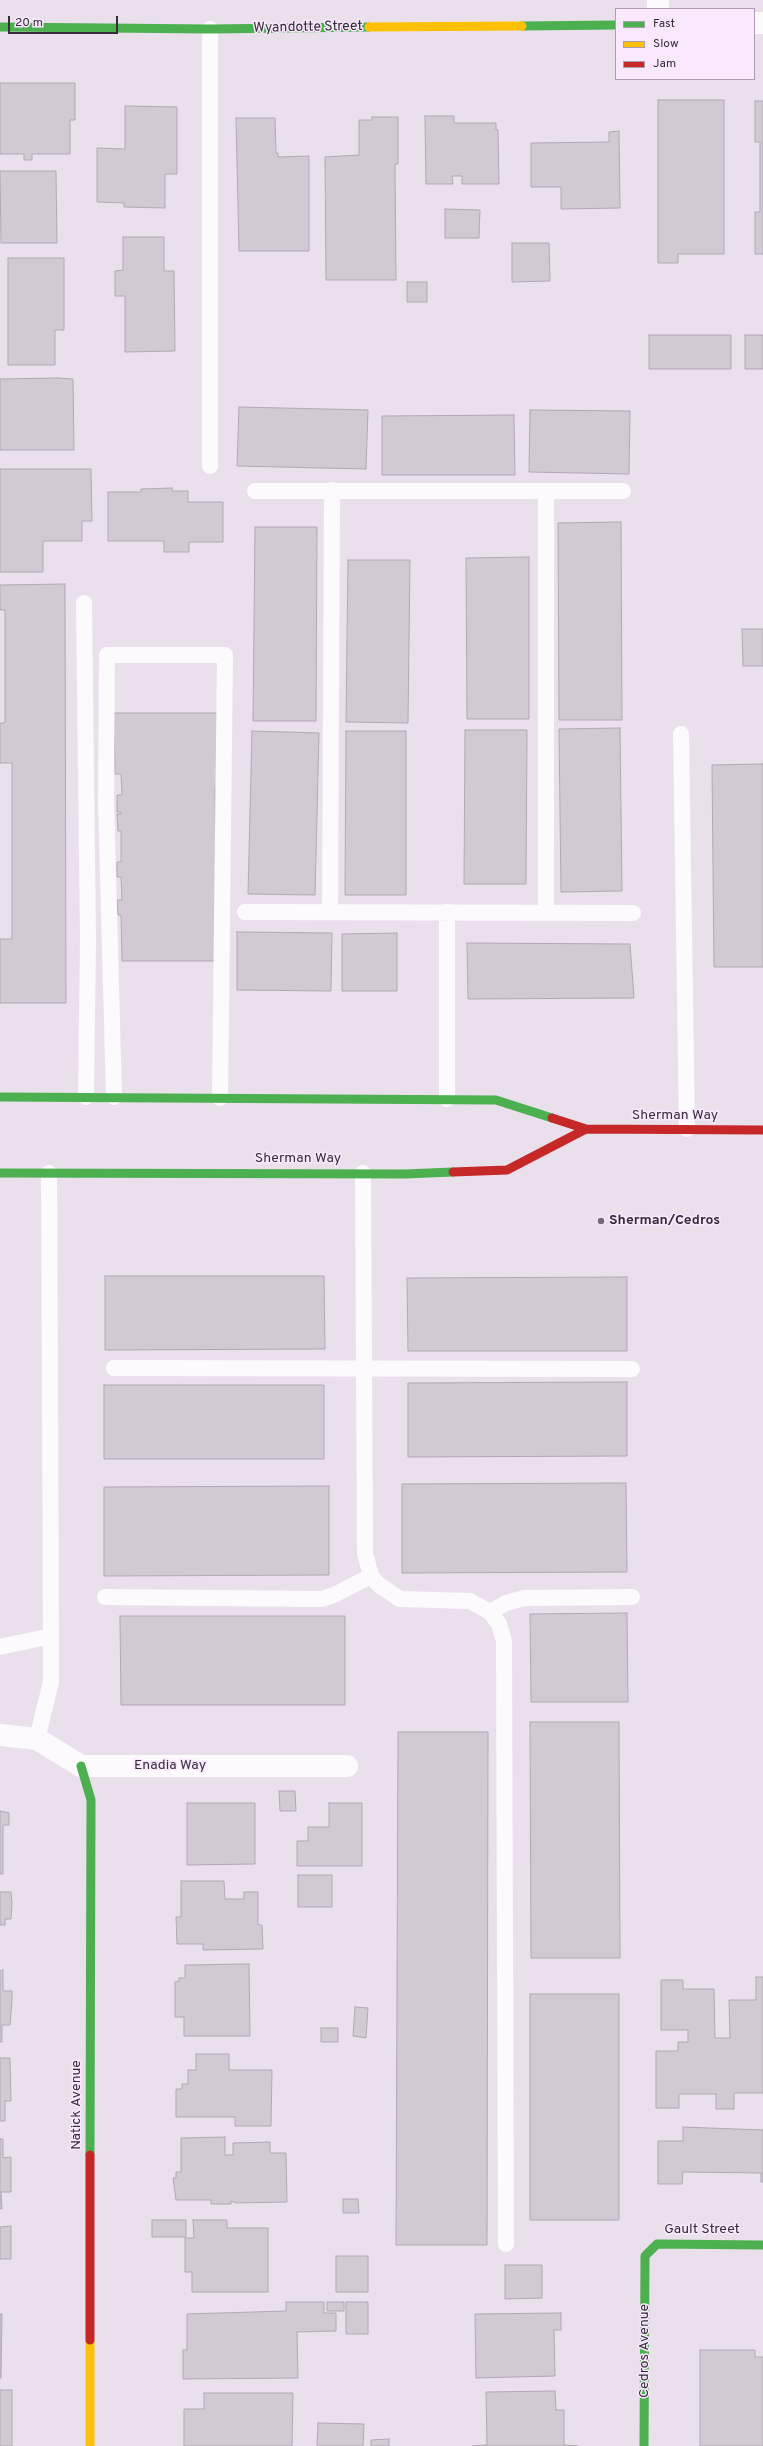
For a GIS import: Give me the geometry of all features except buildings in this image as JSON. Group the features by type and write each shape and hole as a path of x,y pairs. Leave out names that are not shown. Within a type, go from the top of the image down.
{"street":[{"name":"Wyandotte Street","path":"0,27 210,29 615,25"},
{"name":"Sherman Way","path":"0,1097 496,1100 586,1129 763,1130"},
{"name":"Sherman Way","path":"0,1173 363,1173 508,1170 586,1129"},
{"path":"0,1735 37,1739 81,1766"},
{"name":"Enadia Way","path":"81,1766 348,1766"},
{"name":"Natick Avenue","path":"81,1766 91,1800 90,2446"},
{"name":"Gault Street","path":"645,2256 657,2244 763,2245"},
{"name":"Cedros Avenue","path":"644,2446 645,2256"}],"lane":[{"path":"210,29 210,466"},
{"path":"330,911 332,490"},
{"path":"255,491 623,491"},
{"path":"546,491 546,912"},
{"path":"84,603 88,940 86,1097"},
{"path":"114,1097 106,801 107,655 225,655 220,1098"},
{"path":"681,734 687,1129"},
{"path":"245,912 330,911 632,913"},
{"path":"447,912 447,1099"},
{"path":"37,1739 51,1682 49,1173"},
{"path":"363,1173 365,1553 371,1576 379,1585 400,1599 470,1600 490,1612 499,1624 504,1641 506,2244"},
{"path":"114,1368 632,1369"},
{"path":"105,1598 322,1599 336,1594 371,1576"},
{"path":"490,1612 506,1603 524,1598 632,1598"},
{"path":"0,1648 51,1636"}],"traffic: fast":[{"path":"522,26 615,25"},
{"path":"0,27 210,29 369,27"},
{"path":"0,1097 496,1100 552,1118"},
{"path":"0,1173 405,1174 453,1172"},
{"path":"81,1766 91,1800 90,2155"},
{"path":"644,2446 645,2256 657,2244 763,2245"}],"traffic: slow":[{"path":"369,27 522,26"},
{"path":"90,2340 90,2446"}],"traffic: jam":[{"path":"552,1118 586,1129 763,1130"},
{"path":"453,1172 507,1170 586,1129"},
{"path":"90,2155 90,2340"}],"place":[{"name":"Sherman/Cedros","path":"601,1221"}]}
